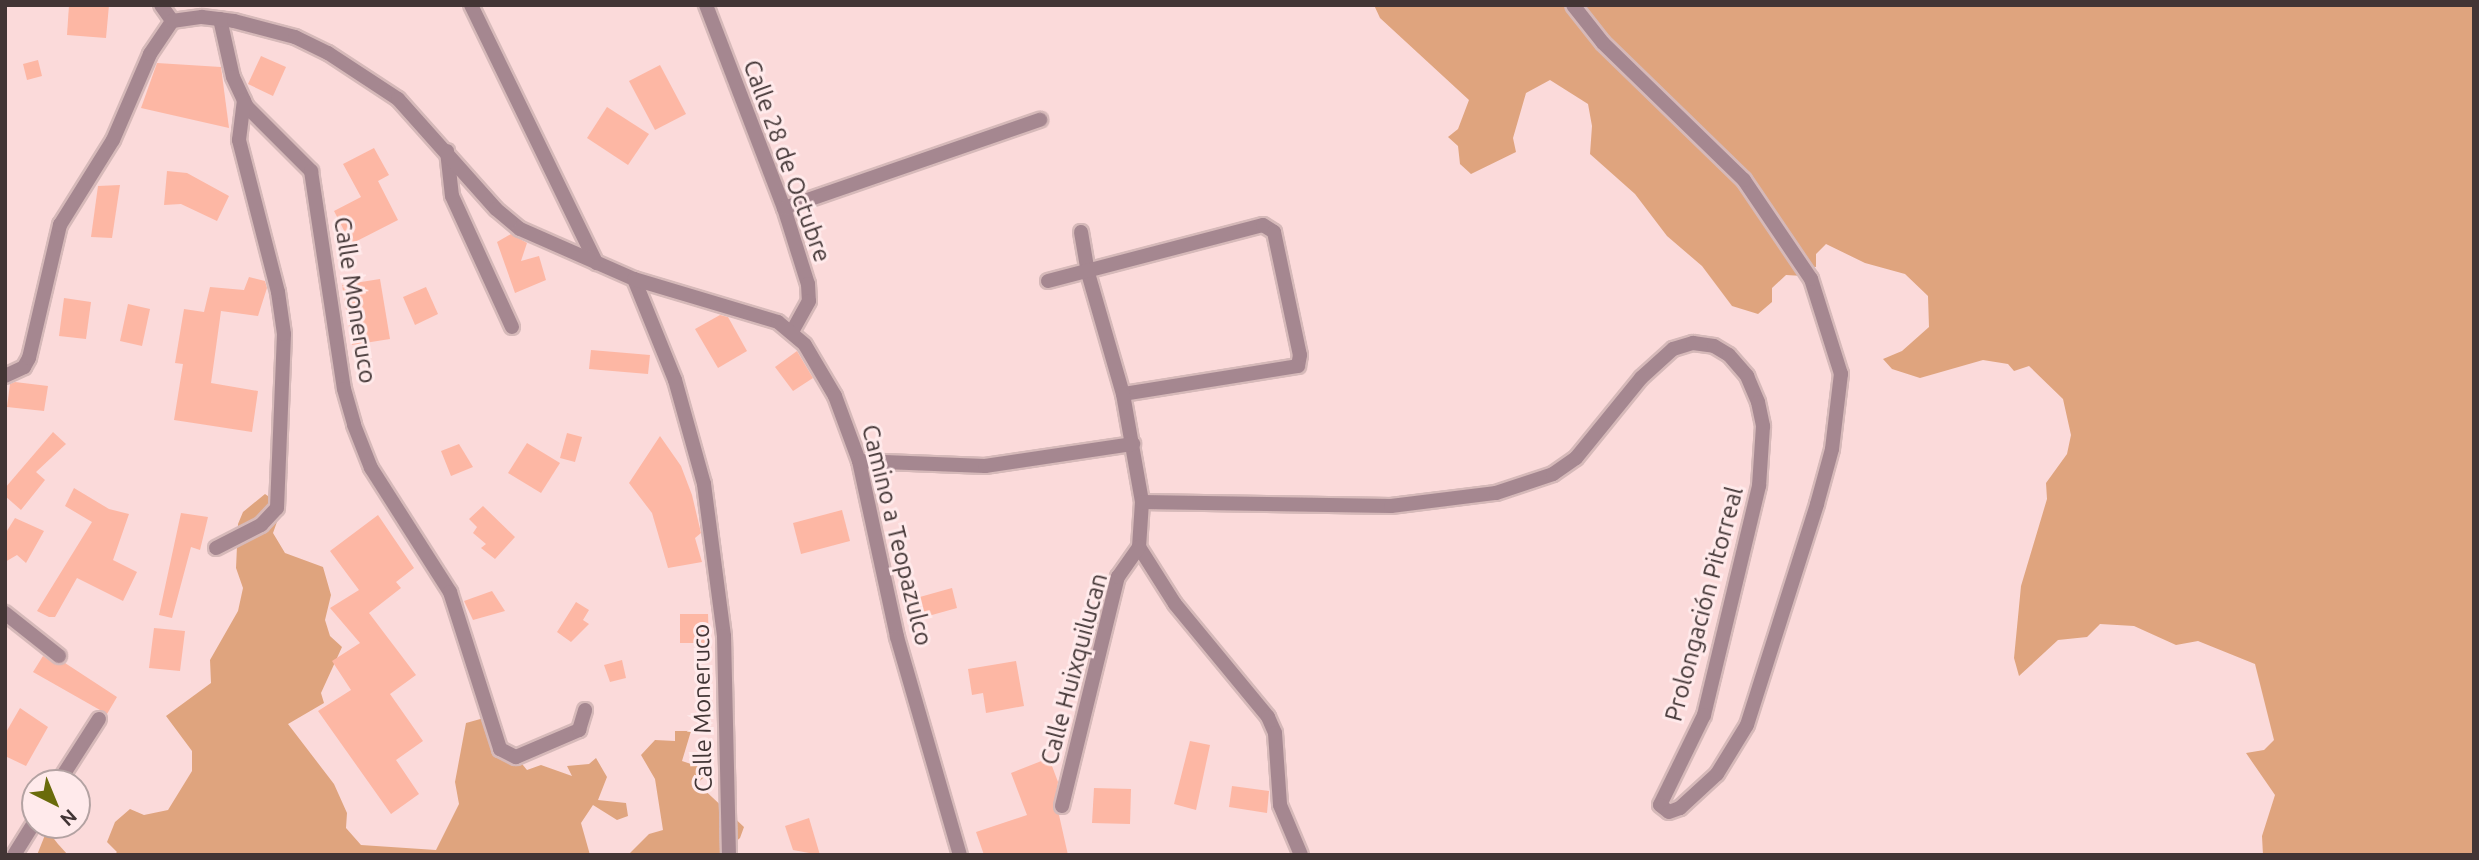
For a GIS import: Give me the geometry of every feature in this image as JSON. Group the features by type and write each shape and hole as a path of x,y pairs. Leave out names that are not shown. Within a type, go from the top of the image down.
{"street":[{"path":"161,5 172,22"},
{"path":"471,5 596,263"},
{"name":"Calle 28 de Octubre","path":"706,5 784,208 808,284 806,308 792,332"},
{"name":"Prolongación Pitorreal","path":"1142,502 1391,506 1496,493 1553,474 1576,458 1640,378 1673,349 1693,343 1714,346 1730,355 1747,376 1758,402 1763,426 1759,486 1724,619 1704,715 1660,805 1670,812 1681,808 1717,774 1747,725 1817,504 1832,449 1841,374 1811,279 1752,190 1720,153 1604,43 1573,5"},
{"path":"5,376 24,367 29,358 60,226 113,140 150,54 172,22 202,16 295,37 328,53 398,99 496,209 520,229 634,279 722,302 792,332"},
{"name":"Calle Moneruco","path":"220,19 233,77 244,100 259,123 311,171 344,389 354,425 372,468 450,592 500,749 516,757 579,730 585,710"},
{"path":"216,548 261,525 276,508 284,334 278,292 239,140 244,100"},
{"path":"784,208 1040,120"},
{"path":"447,151 452,196 512,327"},
{"path":"1048,281 1088,273 1263,225 1276,239 1300,355 1298,366 1128,393"},
{"path":"1081,232 1088,273 1128,393 1142,502 1139,547 1181,613 1268,717 1275,733 1280,805 1301,855"},
{"name":"Calle Moneruco","path":"634,279 675,380 704,484 724,636 729,855"},
{"name":"Camino a Teopazulco","path":"792,332 835,396 859,461 894,625 960,855"},
{"path":"859,461 985,466 1133,444"},
{"name":"Calle Huixquilucan","path":"1062,806 1118,577 1139,547"},
{"path":"5,612 59,656"},
{"path":"67,769 99,719"},
{"path":"14,855 24,839"}],"shaded area":[{"path":"1374,5 2474,5 2474,855 2263,855 2262,836 2275,795 2246,753 2264,750 2274,740 2255,664 2198,641 2176,645 2134,626 2100,624 2087,637 2058,640 2019,676 2014,658 2021,586 2047,499 2046,483 2067,454 2071,435 2063,399 2029,366 2014,371 2008,364 1983,360 1920,378 1892,369 1883,359 1902,351 1929,327 1928,296 1905,274 1865,263 1826,244 1816,254 1816,267 1803,266 1803,276 1786,275 1772,288 1772,302 1758,314 1732,306 1702,266 1667,236 1635,194 1590,154 1592,126 1588,104 1550,80 1526,93 1513,138 1516,152 1471,174 1460,164 1458,146 1448,137 1458,129 1469,100 1380,18"},
{"path":"265,494 284,507 272,506 278,519 273,533 285,553 323,567 331,595 325,620 330,636 342,647 321,693 324,703 288,724 334,784 347,813 346,828 361,845 436,850 459,804 455,782 466,723 484,718 527,770 541,765 572,776 567,766 589,764 596,758 607,777 598,800 626,803 628,816 617,820 593,805 581,823 590,855 114,855 117,852 107,842 115,822 130,809 144,815 168,810 192,771 192,751 166,716 211,683 210,660 238,611 243,588 236,568 238,524 243,512"},
{"path":"675,731 691,731 682,761 691,764 705,759 707,775 697,783 744,827 740,838 727,849 729,855 628,855 649,834 663,830 655,779 641,755 655,740 675,741"},
{"path":"43,839 54,839 68,855 37,855"}],"building":[{"path":"69,5 109,5 106,38 67,35"},
{"path":"261,56 286,67 273,96 248,84"},
{"path":"38,60 42,76 27,80 23,64"},
{"path":"157,63 221,67 229,128 141,108"},
{"path":"660,65 686,114 655,130 629,81"},
{"path":"607,107 649,134 628,165 587,138"},
{"path":"374,148 389,175 378,181 398,220 351,244 334,211 361,197 343,164"},
{"path":"167,171 187,173 229,196 217,221 181,204 164,205"},
{"path":"120,185 112,238 91,237 98,186"},
{"path":"511,234 527,243 521,261 539,256 546,280 515,293 497,242"},
{"path":"249,277 265,281 267,288 258,316 221,311 211,383 258,391 252,432 174,420 183,364 175,363 184,309 204,312 210,287 244,290"},
{"path":"380,279 390,339 352,345 342,285"},
{"path":"426,287 438,314 415,325 403,297"},
{"path":"64,298 91,302 86,339 59,336"},
{"path":"128,304 150,309 142,346 120,341"},
{"path":"720,315 728,317 747,351 718,368 695,329"},
{"path":"591,350 650,355 648,374 589,369"},
{"path":"797,351 813,378 793,391 775,367"},
{"path":"15,382 48,386 44,411 7,407 10,384"},
{"path":"53,432 66,444 36,472 45,480 21,510 5,496 5,488"},
{"path":"567,433 582,437 575,462 560,458"},
{"path":"660,436 681,466 692,495 701,533 695,538 702,562 668,568 652,513 629,483"},
{"path":"527,443 560,463 541,493 508,473"},
{"path":"459,444 473,467 451,476 441,451"},
{"path":"74,488 109,509 129,514 113,560 137,572 123,601 77,578 55,617 49,617 37,611 92,522 65,506"},
{"path":"483,506 515,537 495,559 481,548 486,544 473,533 477,527 469,519"},
{"path":"842,510 850,541 801,554 793,523"},
{"path":"181,513 208,517 200,550 191,547 172,618 159,615"},
{"path":"378,515 414,568 396,582 401,588 369,613 416,675 390,694 423,741 396,760 419,794 391,814 318,711 351,690 332,661 360,643 330,608 359,590 330,551"},
{"path":"15,518 44,531 26,563 17,555 5,562 5,534"},
{"path":"952,588 957,608 914,620 909,600"},
{"path":"492,591 505,611 473,620 464,601"},
{"path":"576,602 589,610 583,620 589,624 571,642 557,632"},
{"path":"680,614 708,614 709,643 680,643"},
{"path":"154,628 185,631 180,671 149,668"},
{"path":"43,656 57,665 65,663 117,697 107,714 33,672"},
{"path":"622,660 626,678 610,682 604,665"},
{"path":"1016,661 1024,706 986,713 983,693 972,695 968,669"},
{"path":"20,708 48,727 26,766 5,756 5,734"},
{"path":"1190,741 1210,745 1196,810 1174,804"},
{"path":"1049,758 1058,782 1053,808 1059,815 1068,855 984,855 976,832 1027,815 1011,773"},
{"path":"1232,786 1269,791 1267,813 1229,807"},
{"path":"1094,788 1131,789 1130,824 1092,823"},
{"path":"809,818 820,855 793,850 785,826"}]}
